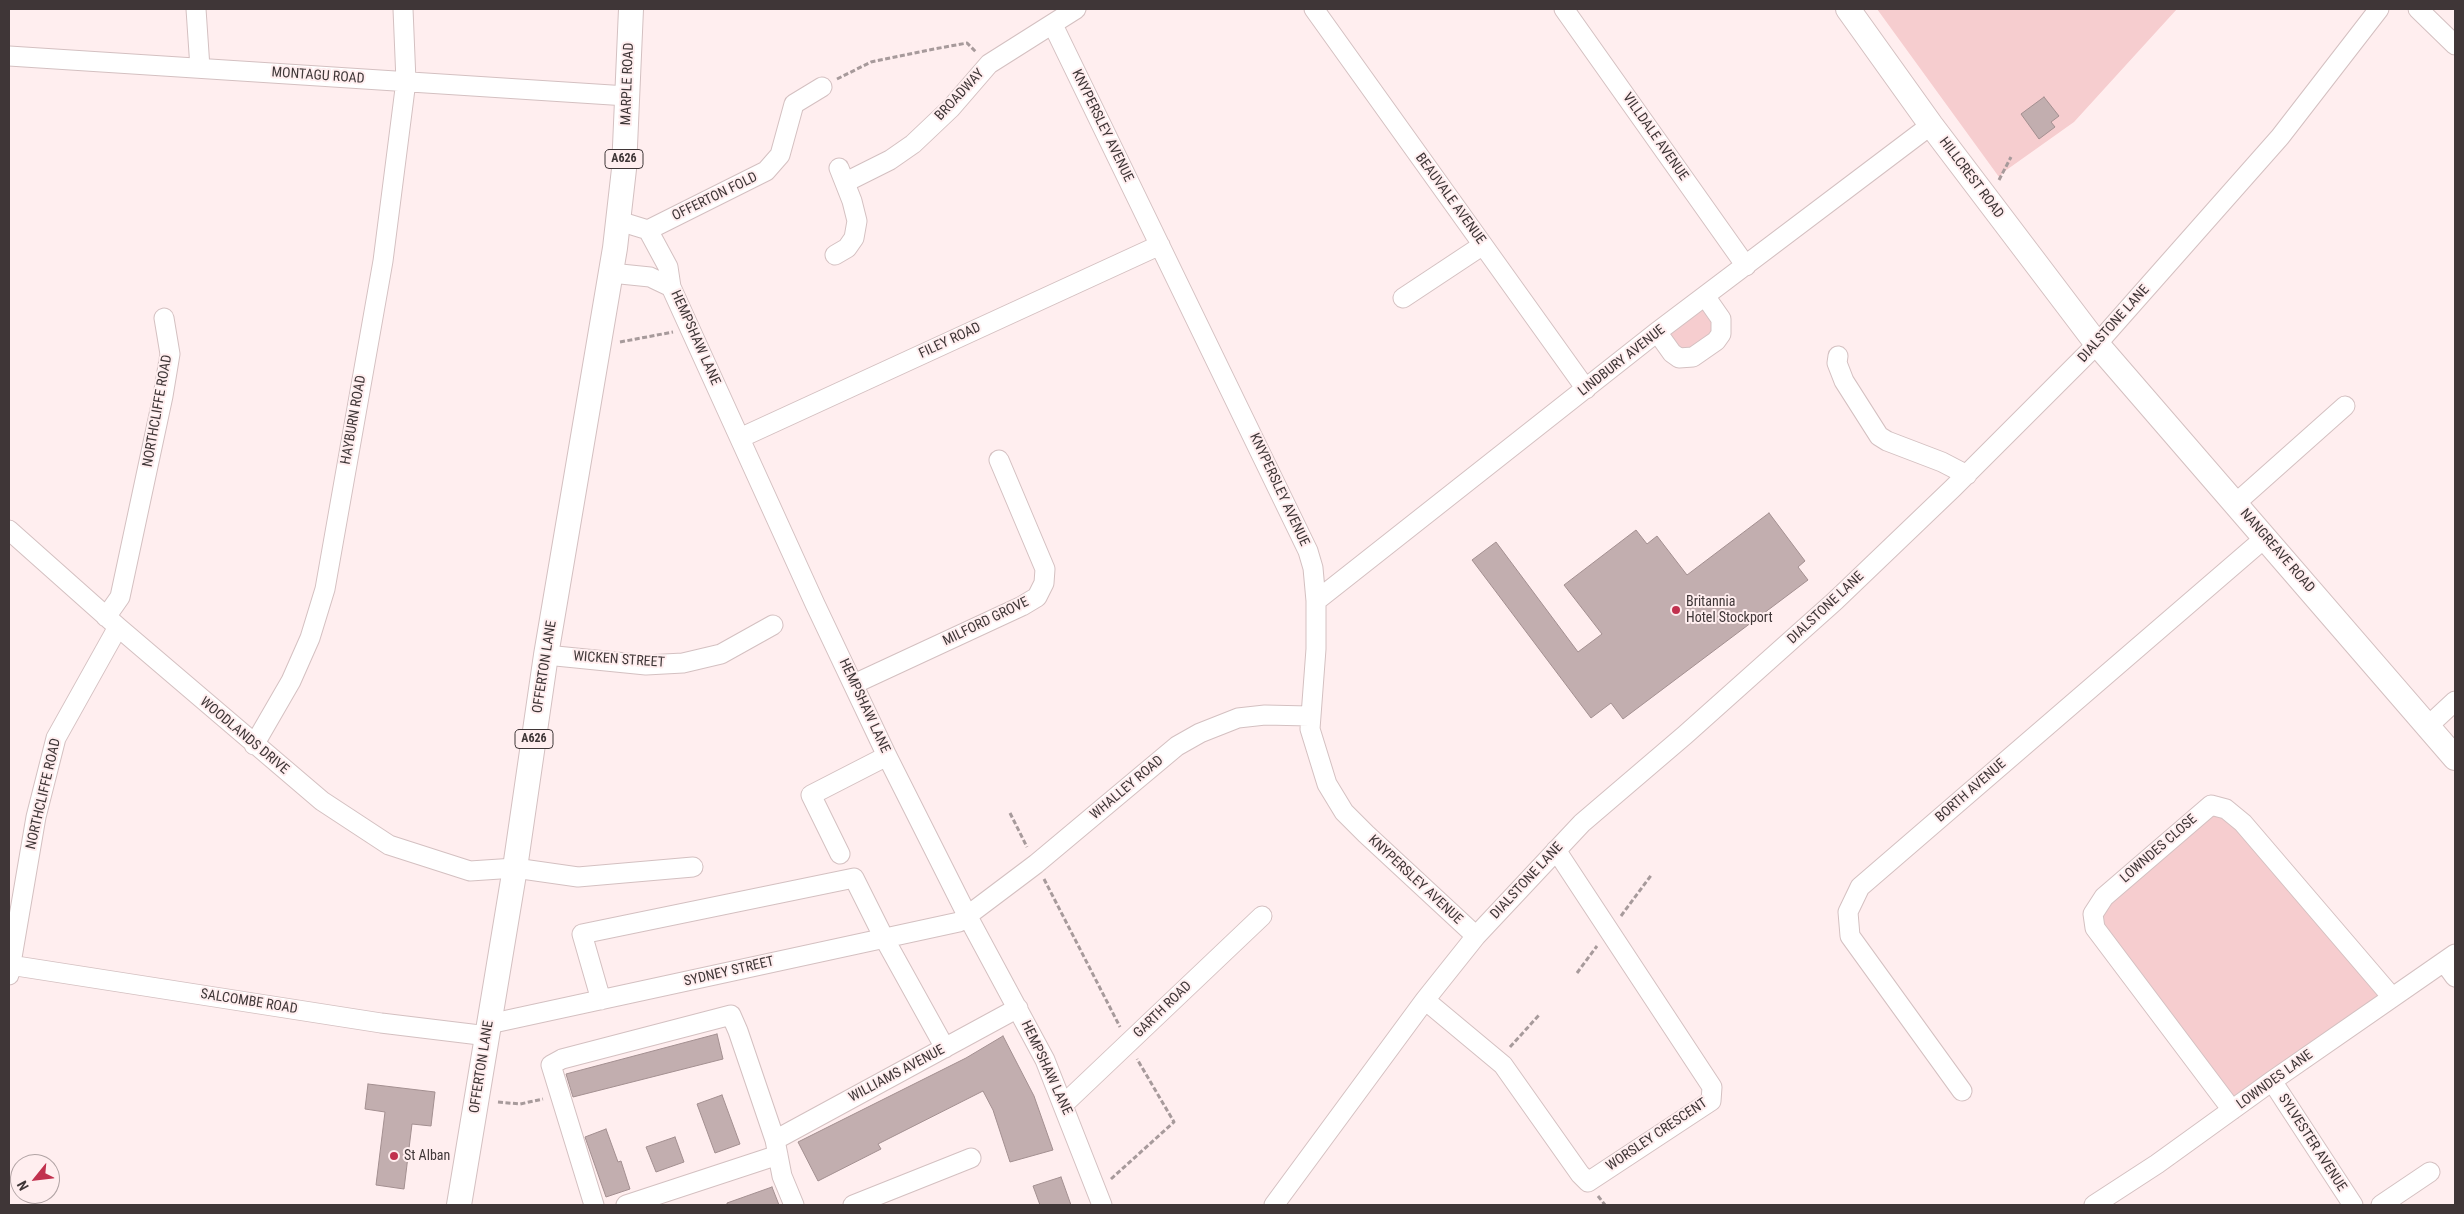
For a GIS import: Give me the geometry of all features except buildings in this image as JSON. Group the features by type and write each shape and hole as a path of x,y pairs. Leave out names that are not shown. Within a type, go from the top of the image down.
{"main road":[{"name":"MARPLE ROAD","path":"615,248 619,221 631,9"},
{"name":"HILLCREST ROAD","path":"1848,9 1931,125 2097,344"},
{"name":"OFFERTON LANE","path":"459,1205 515,868 546,655 615,248"},
{"name":"NANGREAVE ROAD","path":"2097,344 2266,537 2455,758"}],"street":[{"path":"196,9 200,68"},
{"name":"HAYBURN ROAD","path":"254,745 290,681 310,638 325,589 383,261 406,82 403,9"},
{"name":"BROADWAY","path":"835,255 847,248 854,238 857,221 842,175 890,160 913,144 950,108 989,64 1076,9"},
{"name":"BEAUVALE AVENUE","path":"1314,9 1586,389"},
{"name":"VILLDALE AVENUE","path":"1564,9 1746,266"},
{"name":"DIALSTONE LANE","path":"1274,1205 1425,1000 1476,936 1582,822 1685,735 1835,601 1967,475 2097,344 2280,137 2379,9"},
{"path":"2418,9 2455,45"},
{"name":"KNYPERSLEY AVENUE","path":"1053,24 1296,523 1313,568 1316,600 1316,649 1309,716 1310,729 1327,784 1344,812 1476,936"},
{"name":"MONTAGU ROAD","path":"9,56 627,96"},
{"name":"OFFERTON FOLD","path":"648,230 766,172 780,155 794,104 822,87"},
{"name":"LINDBURY AVENUE","path":"1316,600 1657,332 1931,125"},
{"path":"619,221 648,230"},
{"name":"HEMPSHAW LANE","path":"648,230 668,267 672,286 691,329 815,604 887,756 968,918 1045,1060 1100,1198"},
{"name":"FILEY ROAD","path":"740,438 1160,245"},
{"path":"1403,298 1484,245"},
{"path":"611,273 650,277 672,286"},
{"path":"1657,332 1672,354 1679,358 1693,357 1716,341 1721,334 1721,319 1705,296"},
{"name":"NORTHCLIFFE ROAD","path":"10,970 36,818 56,738 112,622 120,597 163,396 170,354 164,318"},
{"path":"1838,356 1837,363 1844,381 1879,436 1887,442 1942,462 1967,475"},
{"path":"2236,503 2345,406"},
{"name":"MILFORD GROVE","path":"854,684 1022,606 1037,597 1044,583 1045,569 999,460"},
{"name":"WOODLANDS DRIVE","path":"9,530 254,745 322,801 389,845 470,871 515,868 578,877 693,867"},
{"name":"BORTH AVENUE","path":"1962,1091 1850,936 1848,912 1860,887 2266,537"},
{"name":"WICKEN STREET","path":"546,655 646,665 683,664 721,654 772,625"},
{"path":"2427,727 2455,701"},
{"name":"WHALLEY ROAD","path":"968,918 1036,864 1177,746 1200,733 1238,718 1265,715 1309,716"},
{"path":"840,854 811,795 887,756"},
{"name":"LOWNDES CLOSE","path":"2232,1110 2096,928 2093,914 2104,897 2211,804 2226,809 2243,823 2392,997"},
{"name":"WORSLEY CRESCENT","path":"1425,1000 1498,1060 1515,1080 1580,1174 1588,1182 1711,1101 1712,1087 1556,850"},
{"path":"600,1000 582,934 854,878 884,938 945,1048"},
{"name":"GARTH ROAD","path":"1064,1104 1262,916"},
{"name":"SYDNEY STREET","path":"488,1030 600,1000 959,922 968,918"},
{"path":"2449,958 2455,977"},
{"name":"LOWNDES LANE","path":"2094,1205 2157,1164 2272,1081 2449,958"},
{"name":"SALCOMBE ROAD","path":"10,970 381,1023 488,1030"},
{"name":"WILLIAMS AVENUE","path":"626,1205 777,1147 945,1048 1018,1008"},
{"path":"594,1205 558,1096 550,1065 562,1059 731,1015 777,1147 782,1176 794,1205"},
{"name":"SYLVESTER AVENUE","path":"2272,1081 2353,1205"},
{"path":"853,1205 971,1158"},
{"path":"2381,1205 2430,1172"}],"path":[{"path":"822,87 871,62 967,43 989,64"},
{"path":"597,347 691,329"},
{"path":"1010,813 1128,1043 1174,1122 1100,1198"},
{"path":"1498,1060 1540,1014"},
{"path":"496,1102 520,1104 558,1096"}],"shaded area":[{"path":"1877,9 2177,9 2074,122 1999,177"},
{"path":"1705,298 1721,327 1686,357 1660,333"},
{"path":"2211,805 2226,809 2392,997 2232,1110 2096,928 2104,897"}],"place":[{"name":"Britannia Hotel Stockport","path":"1676,610"},
{"name":"St Alban","path":"394,1156"}]}
